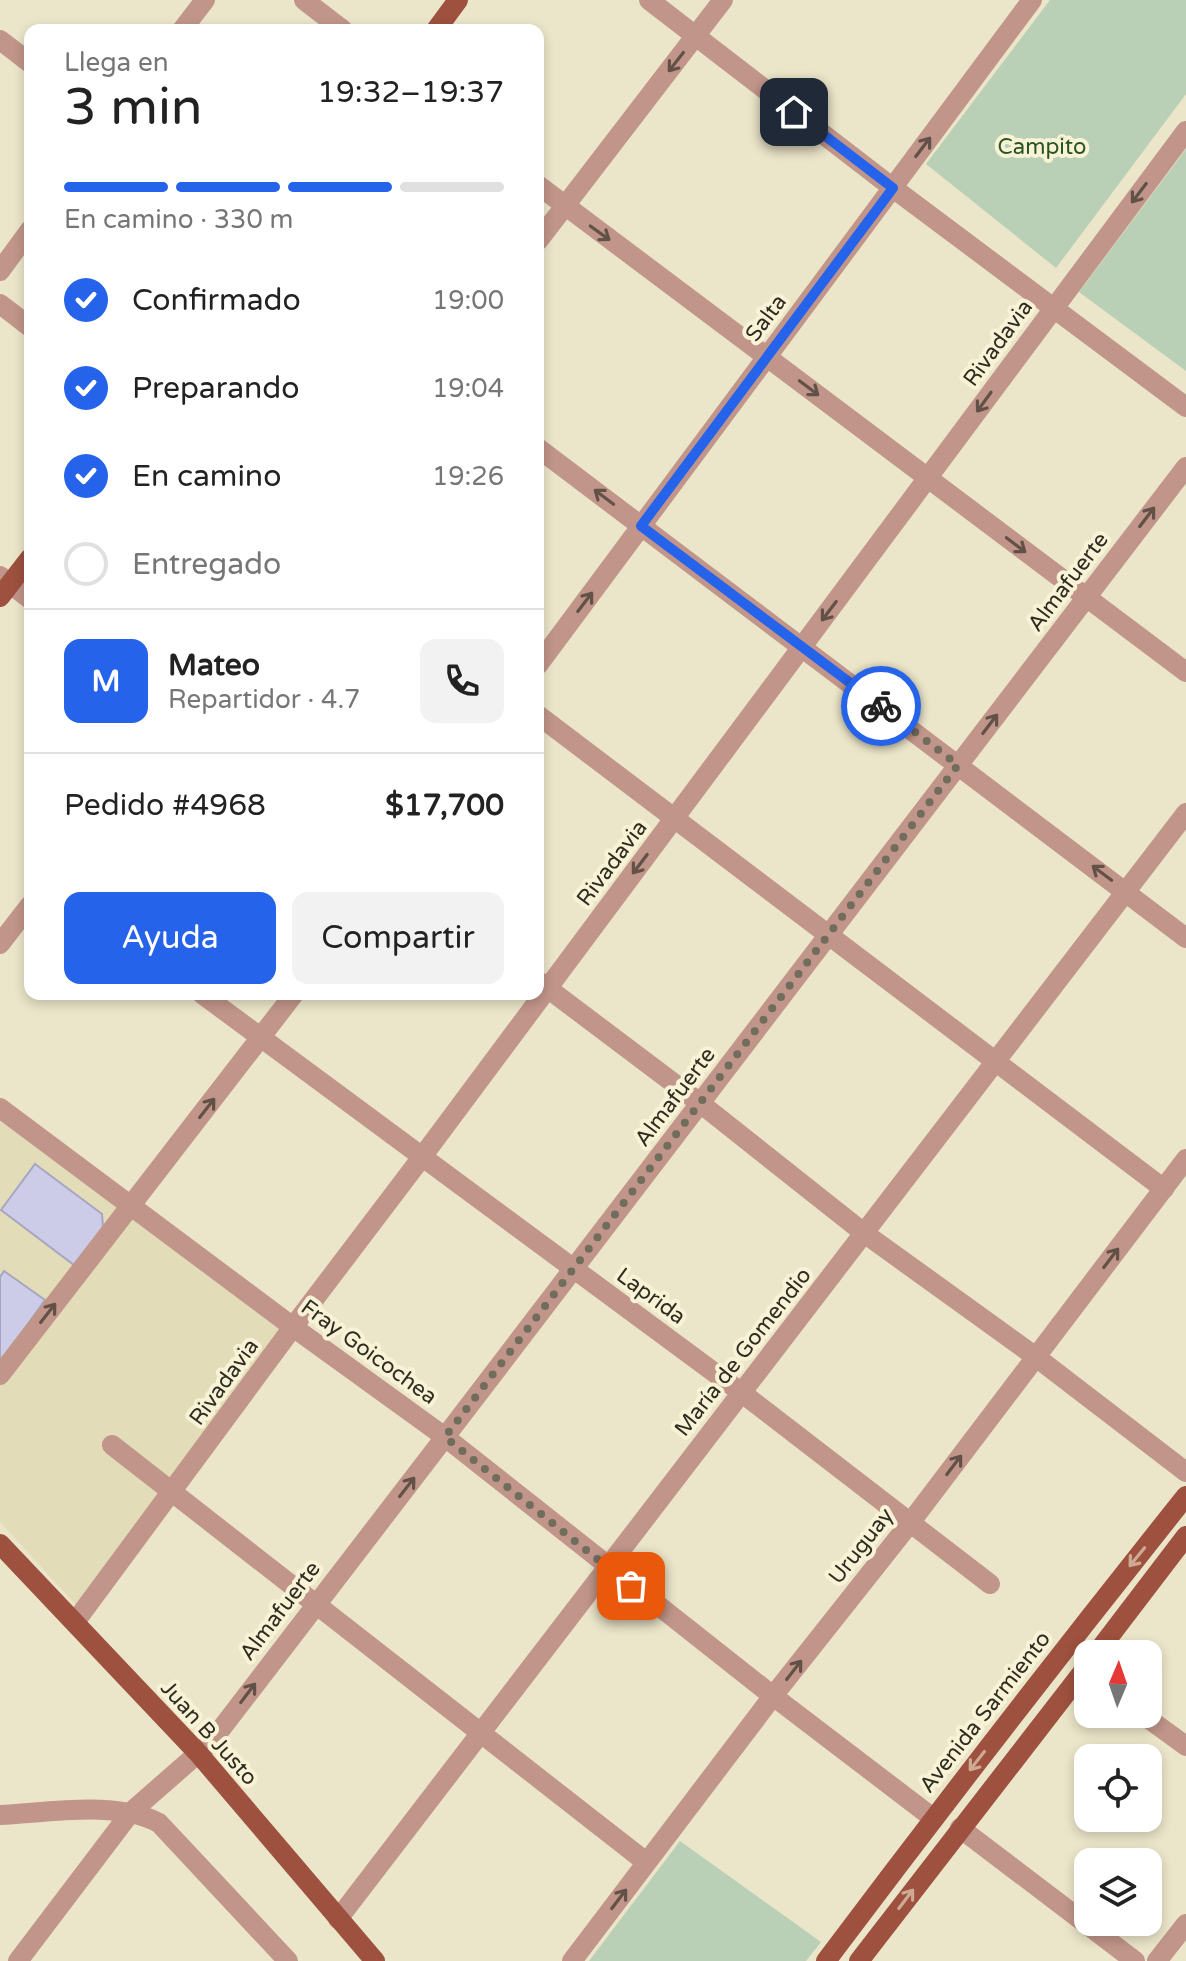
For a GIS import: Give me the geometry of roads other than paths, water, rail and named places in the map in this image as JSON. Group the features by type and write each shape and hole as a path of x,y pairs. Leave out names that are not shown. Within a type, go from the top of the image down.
{"main road":[{"path":"440,24 458,0"},
{"path":"3,586 24,564"},
{"name":"Avenida Sarmiento","path":"826,1961 1062,1651 1186,1496"},
{"path":"1108,1640 1186,1536"},
{"name":"Juan B Justo","path":"0,1544 198,1753 375,1961"},
{"path":"859,1961 1074,1684"}],"street":[{"path":"187,24 205,0"},
{"path":"304,0 335,24"},
{"path":"649,0 893,188 1186,407"},
{"path":"544,233 723,0"},
{"name":"Salta","path":"544,657 1032,0"},
{"path":"0,40 24,58"},
{"name":"Rivadavia","path":"544,984 674,818 1186,131"},
{"path":"544,190 1186,672"},
{"path":"0,271 24,238"},
{"path":"0,304 24,322"},
{"path":"544,453 1186,938"},
{"name":"Almafuerte","path":"198,1753 211,1742 1186,467"},
{"path":"3,586 24,596"},
{"path":"544,720 1164,1189"},
{"name":"María de Gomendio","path":"338,1919 1186,813"},
{"path":"0,944 24,913"},
{"path":"544,986 700,1103 864,1233 1036,1357 1186,1472"},
{"name":"Laprida","path":"210,1000 742,1393 990,1584"},
{"path":"0,1375 290,1000"},
{"name":"Rivadavia","path":"75,1622 422,1157 532,1000"},
{"name":"Fray Goicochea","path":"0,1108 445,1437 933,1818"},
{"name":"Uruguay","path":"572,1961 1186,1159"},
{"path":"112,1445 646,1862"},
{"path":"1062,1651 1074,1657"},
{"path":"1161,1728 1186,1746"},
{"path":"18,1961 131,1812 198,1753"},
{"path":"0,1815 100,1810 131,1812 148,1817 159,1823 288,1961"},
{"path":"960,1828 1135,1961"},
{"path":"1157,1961 1186,1924"}],"park label":[{"name":"Campito","path":"1042,147"}]}
